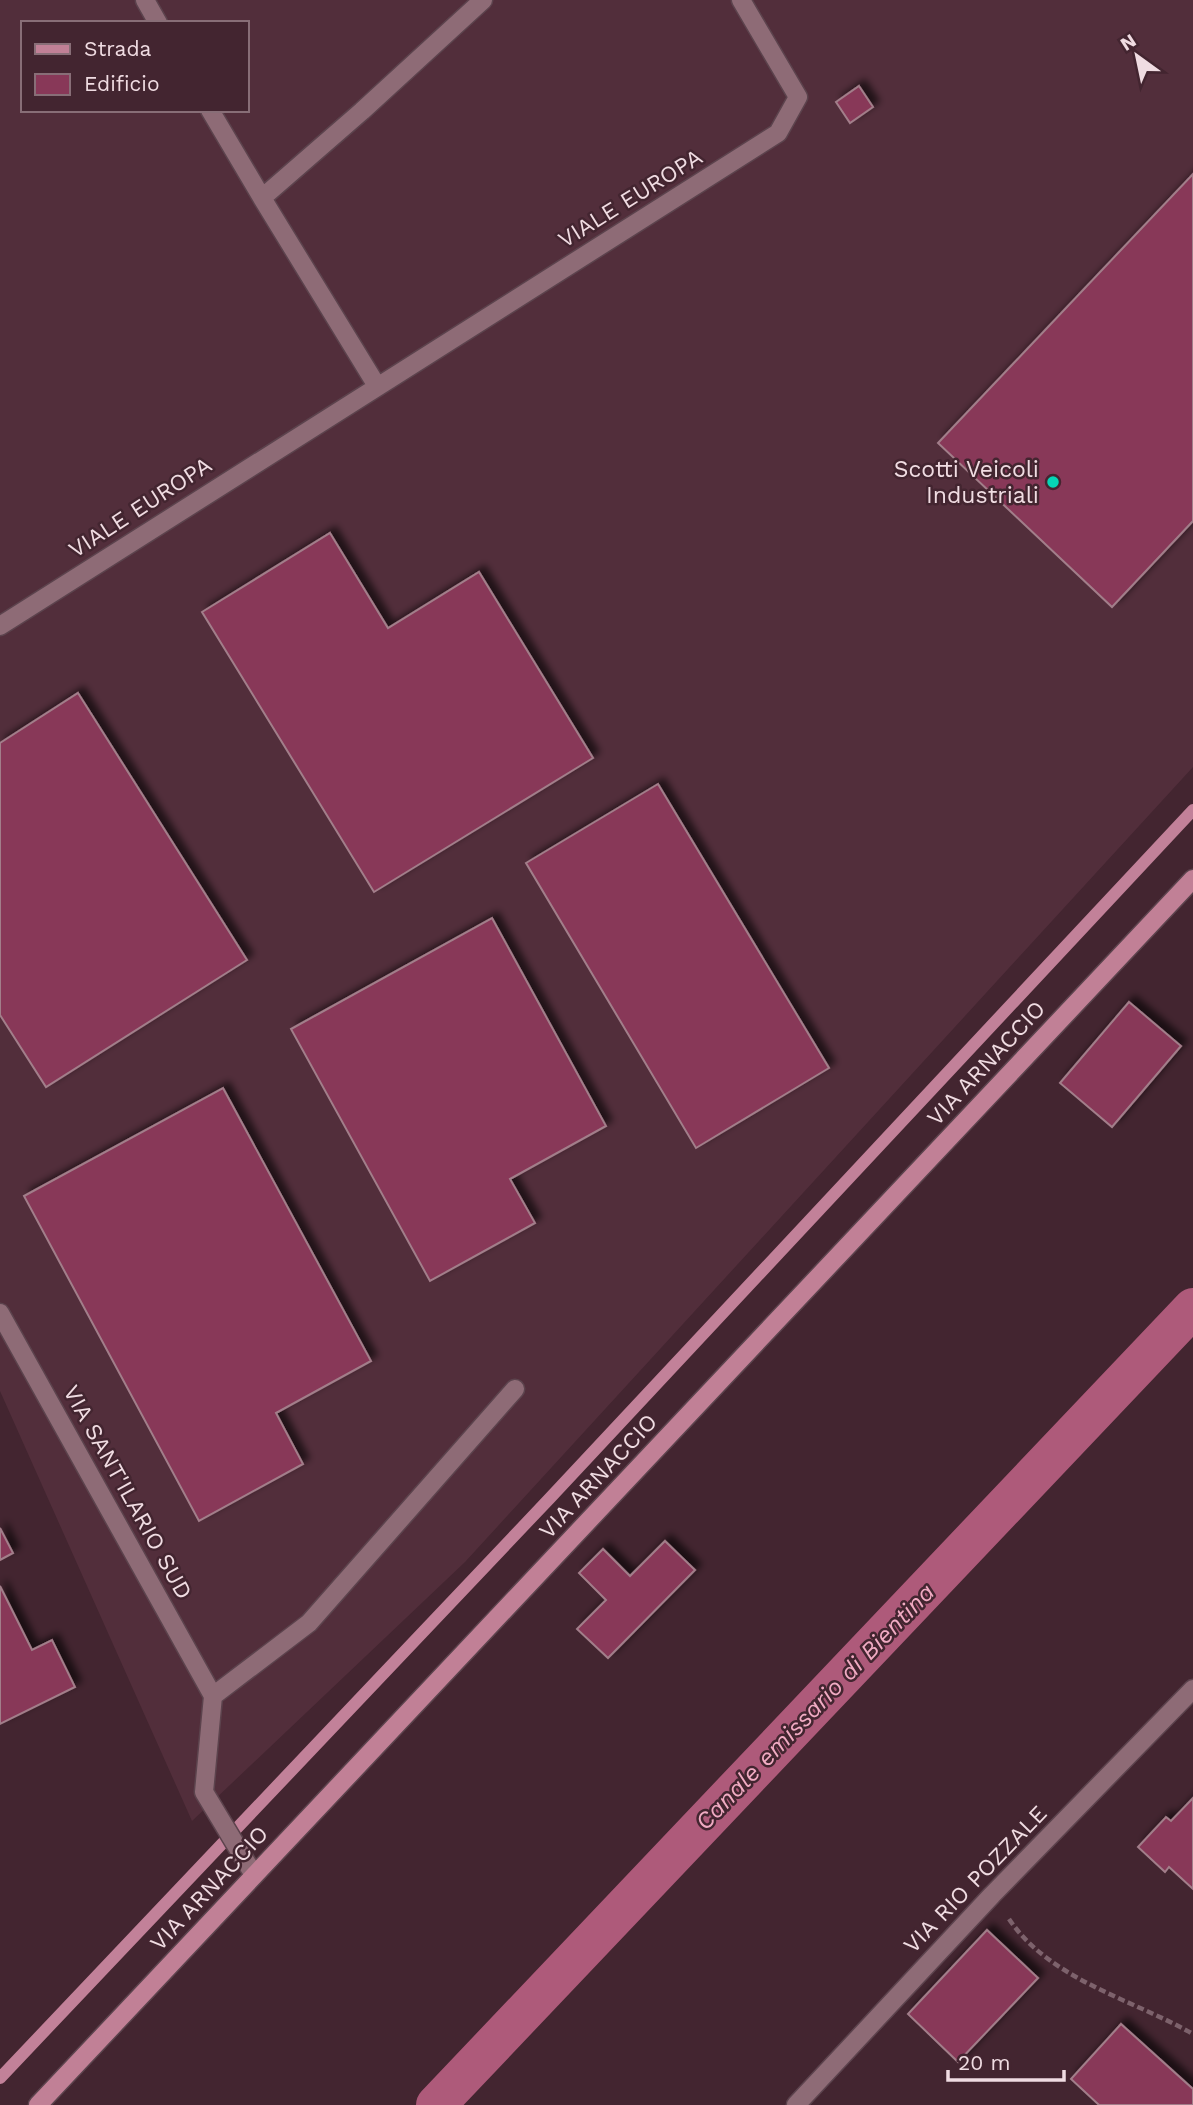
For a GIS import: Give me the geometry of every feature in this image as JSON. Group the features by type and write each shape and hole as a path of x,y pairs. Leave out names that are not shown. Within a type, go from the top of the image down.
{"main road":[{"name":"VIA ARNACCIO","path":"38,2105 1193,879"}],"street":[{"path":"145,0 157,21"},
{"path":"262,198 483,0"},
{"name":"VIALE EUROPA","path":"0,626 778,133 798,97 741,0"},
{"path":"211,112 377,386"},
{"name":"VIA SANT'ILARIO SUD","path":"0,1313 213,1696"},
{"path":"254,1875 204,1792 213,1696 309,1623 515,1389"},
{"name":"VIA RIO POZZALE","path":"796,2105 992,1895 1193,1689"}],"path":[{"path":"992,1895 1018,1932 1046,1958 1073,1975 1193,2034"}],"shaded area":[{"path":"0,0 1193,0 1193,767 465,1562 192,1821 0,1391"}],"building":[{"path":"859,86 873,107 850,123 836,102"},
{"path":"1193,174 1193,521 1112,607 938,443"},
{"path":"330,533 388,628 479,572 593,758 374,892 202,612"},
{"path":"78,693 247,960 46,1087 0,1015 0,743"},
{"path":"658,784 829,1068 696,1148 526,863"},
{"path":"492,918 606,1126 510,1179 535,1223 430,1281 291,1029"},
{"path":"1129,1002 1181,1046 1112,1127 1060,1083"},
{"path":"223,1088 371,1361 276,1413 303,1464 199,1521 24,1196"},
{"path":"0,1528 13,1553 0,1560"},
{"path":"665,1541 695,1570 608,1658 577,1629 606,1600 579,1573 603,1549 630,1576"},
{"path":"0,1586 32,1650 52,1640 75,1687 0,1724"},
{"path":"1193,1798 1193,1889 1169,1867 1165,1872 1138,1847 1166,1817 1171,1821"},
{"path":"987,1930 1038,1978 958,2062 908,2014"},
{"path":"1121,2024 1193,2089 1193,2105 1099,2105 1071,2079"}],"waterway":[{"path":"0,2078 550,1498 1193,810"},
{"name":"Canale emissario di Bientina","path":"436,2105 1193,1308"}],"place":[{"name":"Scotti Veicoli Industriali","path":"1053,482"}]}
